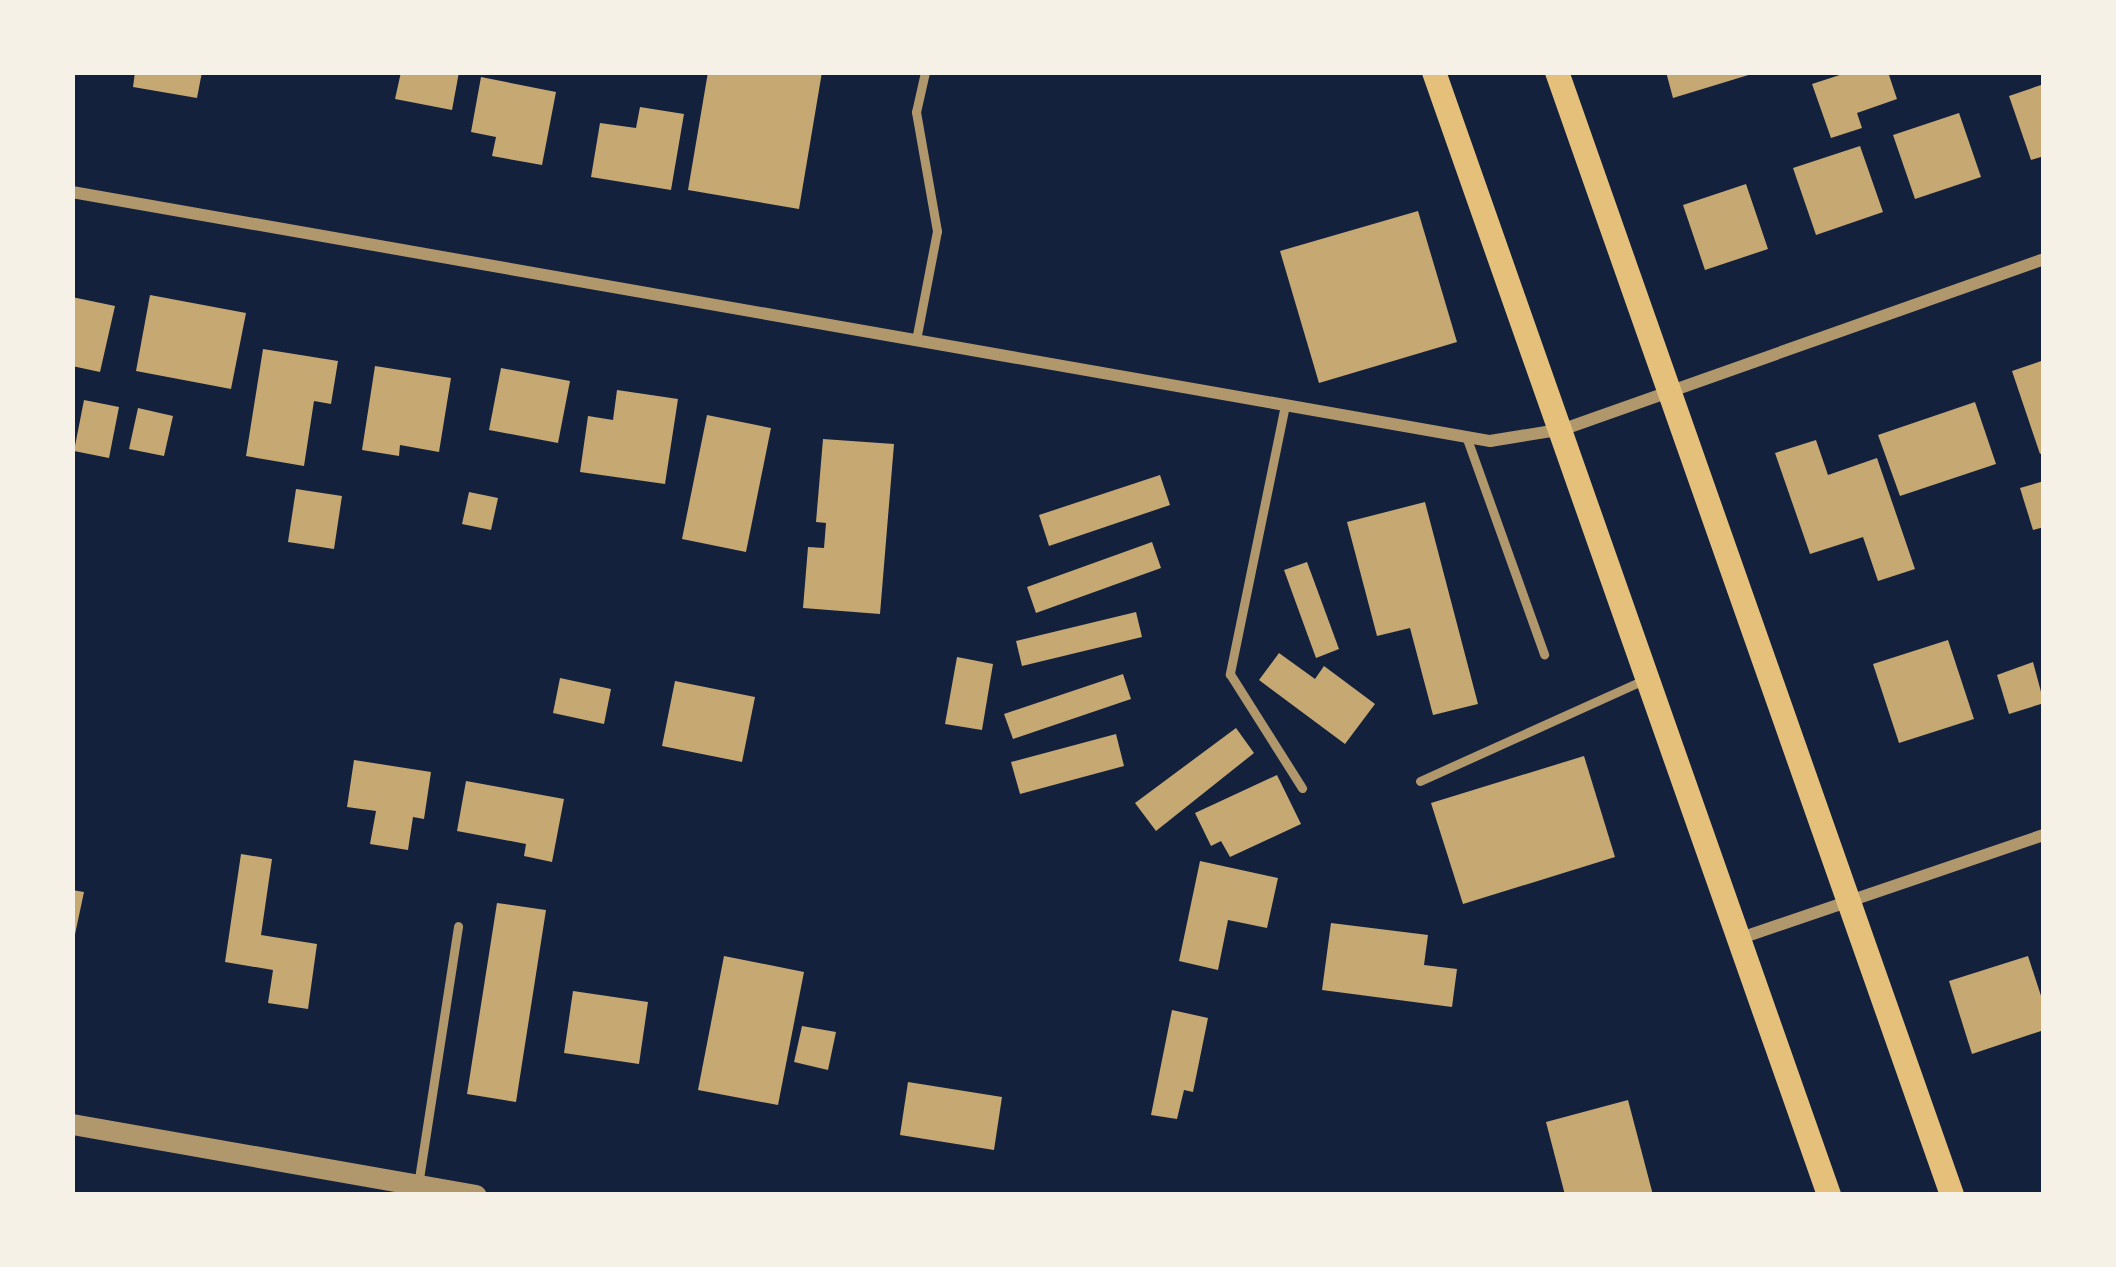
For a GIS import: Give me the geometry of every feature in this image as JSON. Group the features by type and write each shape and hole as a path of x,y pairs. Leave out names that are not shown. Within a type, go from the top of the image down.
{"main road":[{"path":"1434,72 1564,429 1829,1195"},
{"path":"1557,72 1952,1195"}],"street":[{"path":"72,192 1490,441 1564,429 2044,259"},
{"path":"1738,939 2044,835"},
{"path":"72,1124 476,1195"}],"lane":[{"path":"916,340 937,231 916,112 925,72"},
{"path":"1286,404 1230,674 1302,788"},
{"path":"1466,436 1544,654"},
{"path":"1420,781 1649,679"},
{"path":"418,1185 458,926"}],"building":[{"path":"135,72 202,72 197,98 133,87"},
{"path":"401,72 459,72 452,110 395,99"},
{"path":"708,72 822,72 799,209 688,190"},
{"path":"1666,72 1755,72 1755,73 1673,98"},
{"path":"1849,72 1888,72 1897,99 1857,113 1862,128 1831,138 1812,84"},
{"path":"481,77 556,92 542,165 492,156 496,137 471,132"},
{"path":"2044,84 2044,156 2031,160 2009,96"},
{"path":"640,107 684,114 671,190 591,177 600,123 636,128"},
{"path":"1959,113 1981,177 1915,199 1893,135"},
{"path":"1860,146 1883,212 1816,235 1793,168"},
{"path":"1746,184 1768,249 1705,270 1683,205"},
{"path":"1418,211 1457,342 1319,383 1280,251"},
{"path":"150,295 246,313 231,389 136,371"},
{"path":"72,297 115,306 100,372 72,366"},
{"path":"263,349 338,361 331,404 314,401 304,466 246,456"},
{"path":"2044,360 2044,452 2040,454 2012,371"},
{"path":"375,366 451,378 439,452 400,445 399,456 362,450"},
{"path":"501,368 570,381 558,443 489,430"},
{"path":"617,390 678,399 665,484 580,472 588,416 613,420"},
{"path":"84,400 119,407 109,458 74,451"},
{"path":"1975,402 1996,464 1900,496 1878,435"},
{"path":"138,408 173,416 164,456 129,449"},
{"path":"707,415 771,428 746,552 682,539"},
{"path":"823,439 894,444 880,614 803,608 808,547 824,548 826,523 816,522"},
{"path":"1816,440 1828,475 1877,458 1915,569 1878,581 1863,537 1810,554 1775,453"},
{"path":"1160,475 1170,505 1049,546 1039,515"},
{"path":"2044,481 2044,527 2033,530 2020,488"},
{"path":"296,489 342,496 334,549 288,542"},
{"path":"469,492 498,498 491,530 462,524"},
{"path":"1425,502 1478,704 1433,715 1410,628 1377,636 1347,522"},
{"path":"1152,542 1161,568 1036,613 1027,587"},
{"path":"1307,562 1339,649 1316,658 1284,570"},
{"path":"1136,612 1142,637 1022,666 1016,641"},
{"path":"1948,640 1974,719 1899,743 1873,664"},
{"path":"1279,653 1315,679 1324,666 1375,704 1345,744 1259,680"},
{"path":"957,657 993,664 982,730 945,724"},
{"path":"2033,662 2044,703 2009,714 1997,675"},
{"path":"1123,674 1131,699 1013,739 1004,714"},
{"path":"560,678 611,689 604,724 553,713"},
{"path":"675,681 755,697 742,762 662,746"},
{"path":"1236,728 1254,753 1156,831 1135,803"},
{"path":"1116,734 1124,766 1020,794 1011,762"},
{"path":"1584,756 1615,857 1463,904 1431,803"},
{"path":"354,760 431,772 424,819 413,817 408,850 370,844 376,811 347,807"},
{"path":"1277,775 1301,824 1230,857 1221,841 1211,846 1195,813"},
{"path":"466,781 564,799 552,862 524,856 526,844 457,831"},
{"path":"241,854 272,859 261,935 317,944 308,1009 268,1003 273,970 225,962"},
{"path":"1200,861 1278,878 1267,928 1228,920 1218,970 1179,961"},
{"path":"72,890 84,892 74,939 72,939"},
{"path":"497,903 546,910 516,1102 467,1094"},
{"path":"1331,923 1428,935 1424,965 1457,969 1452,1007 1322,990"},
{"path":"724,956 804,972 778,1105 698,1090"},
{"path":"2028,956 2044,1005 2044,1030 1972,1054 1949,981"},
{"path":"573,991 648,1002 639,1064 564,1053"},
{"path":"1172,1010 1208,1018 1193,1092 1184,1090 1177,1119 1151,1115"},
{"path":"802,1026 836,1032 828,1070 794,1062"},
{"path":"908,1082 1002,1097 994,1150 900,1135"},
{"path":"1628,1100 1653,1195 1565,1195 1546,1122"}]}
